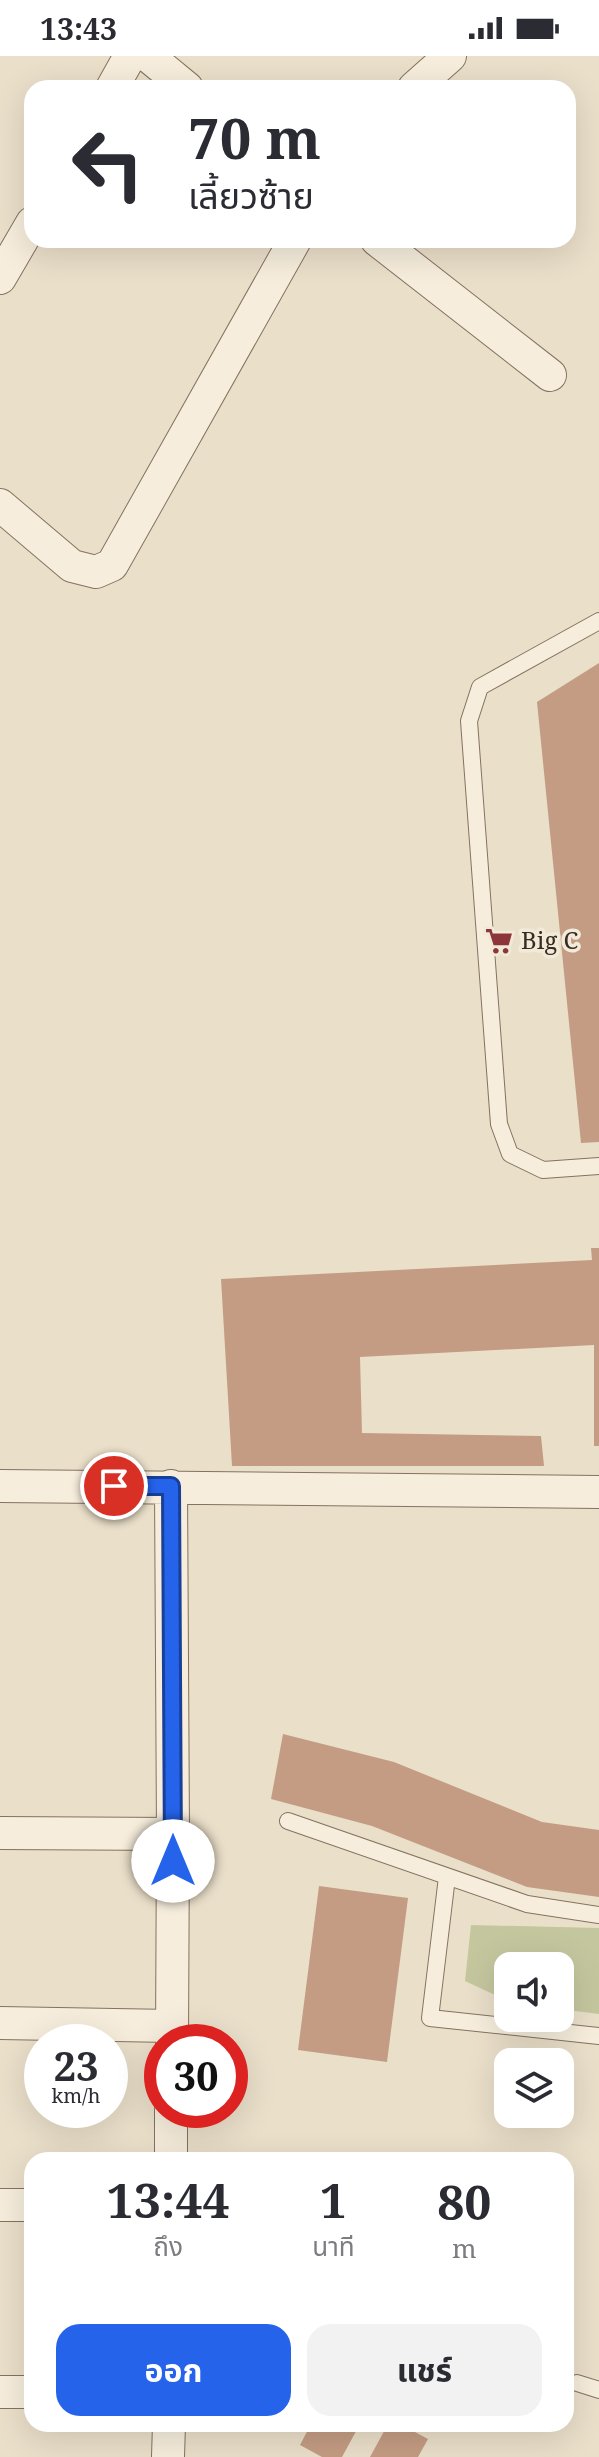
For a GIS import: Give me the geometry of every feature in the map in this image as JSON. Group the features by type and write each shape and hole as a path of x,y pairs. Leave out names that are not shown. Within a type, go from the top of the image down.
{"street":[{"path":"116,80 130,56"},
{"path":"148,56 177,80"},
{"path":"423,80 450,56"},
{"path":"0,278 24,237"},
{"path":"0,505 72,566 96,572 112,565 290,248"},
{"path":"387,248 550,375"},
{"path":"0,1486 599,1492"},
{"path":"171,1486 172,2024"},
{"path":"0,1833 173,1834"},
{"path":"0,2023 144,2032"},
{"path":"171,2128 171,2152"},
{"path":"0,2205 24,2205"},
{"path":"0,2392 24,2392"},
{"path":"168,2457 169,2432"}],"lane":[{"path":"599,621 480,687 469,721 499,1124 510,1154 543,1170 599,1166"},
{"path":"288,1821 527,1904 599,1915"},
{"path":"447,1877 430,2018 599,2036"},
{"path":"577,2383 599,2390"}],"green space":[{"path":"471,1925 599,1928 599,2014 574,2011 574,1952 494,1952 494,1994 465,1981"}],"building":[{"name":"Big C","path":"599,663 599,1142 581,1143 537,702"},
{"path":"591,1248 599,1248 599,1446 594,1446 594,1345 360,1357 362,1433 541,1436 544,1466 232,1466 221,1279 592,1260"},
{"path":"283,1734 394,1762 542,1822 599,1830 599,1897 527,1887 372,1826 271,1799"},
{"path":"319,1886 408,1898 387,2062 298,2050"},
{"path":"307,2432 356,2432 342,2457 322,2457 300,2445"},
{"path":"384,2432 415,2432 428,2439 418,2457 370,2457"}],"place":[{"name":"Big C","path":"499,941"}],"route":[{"path":"114,1486 171,1486 173,1861"}]}
